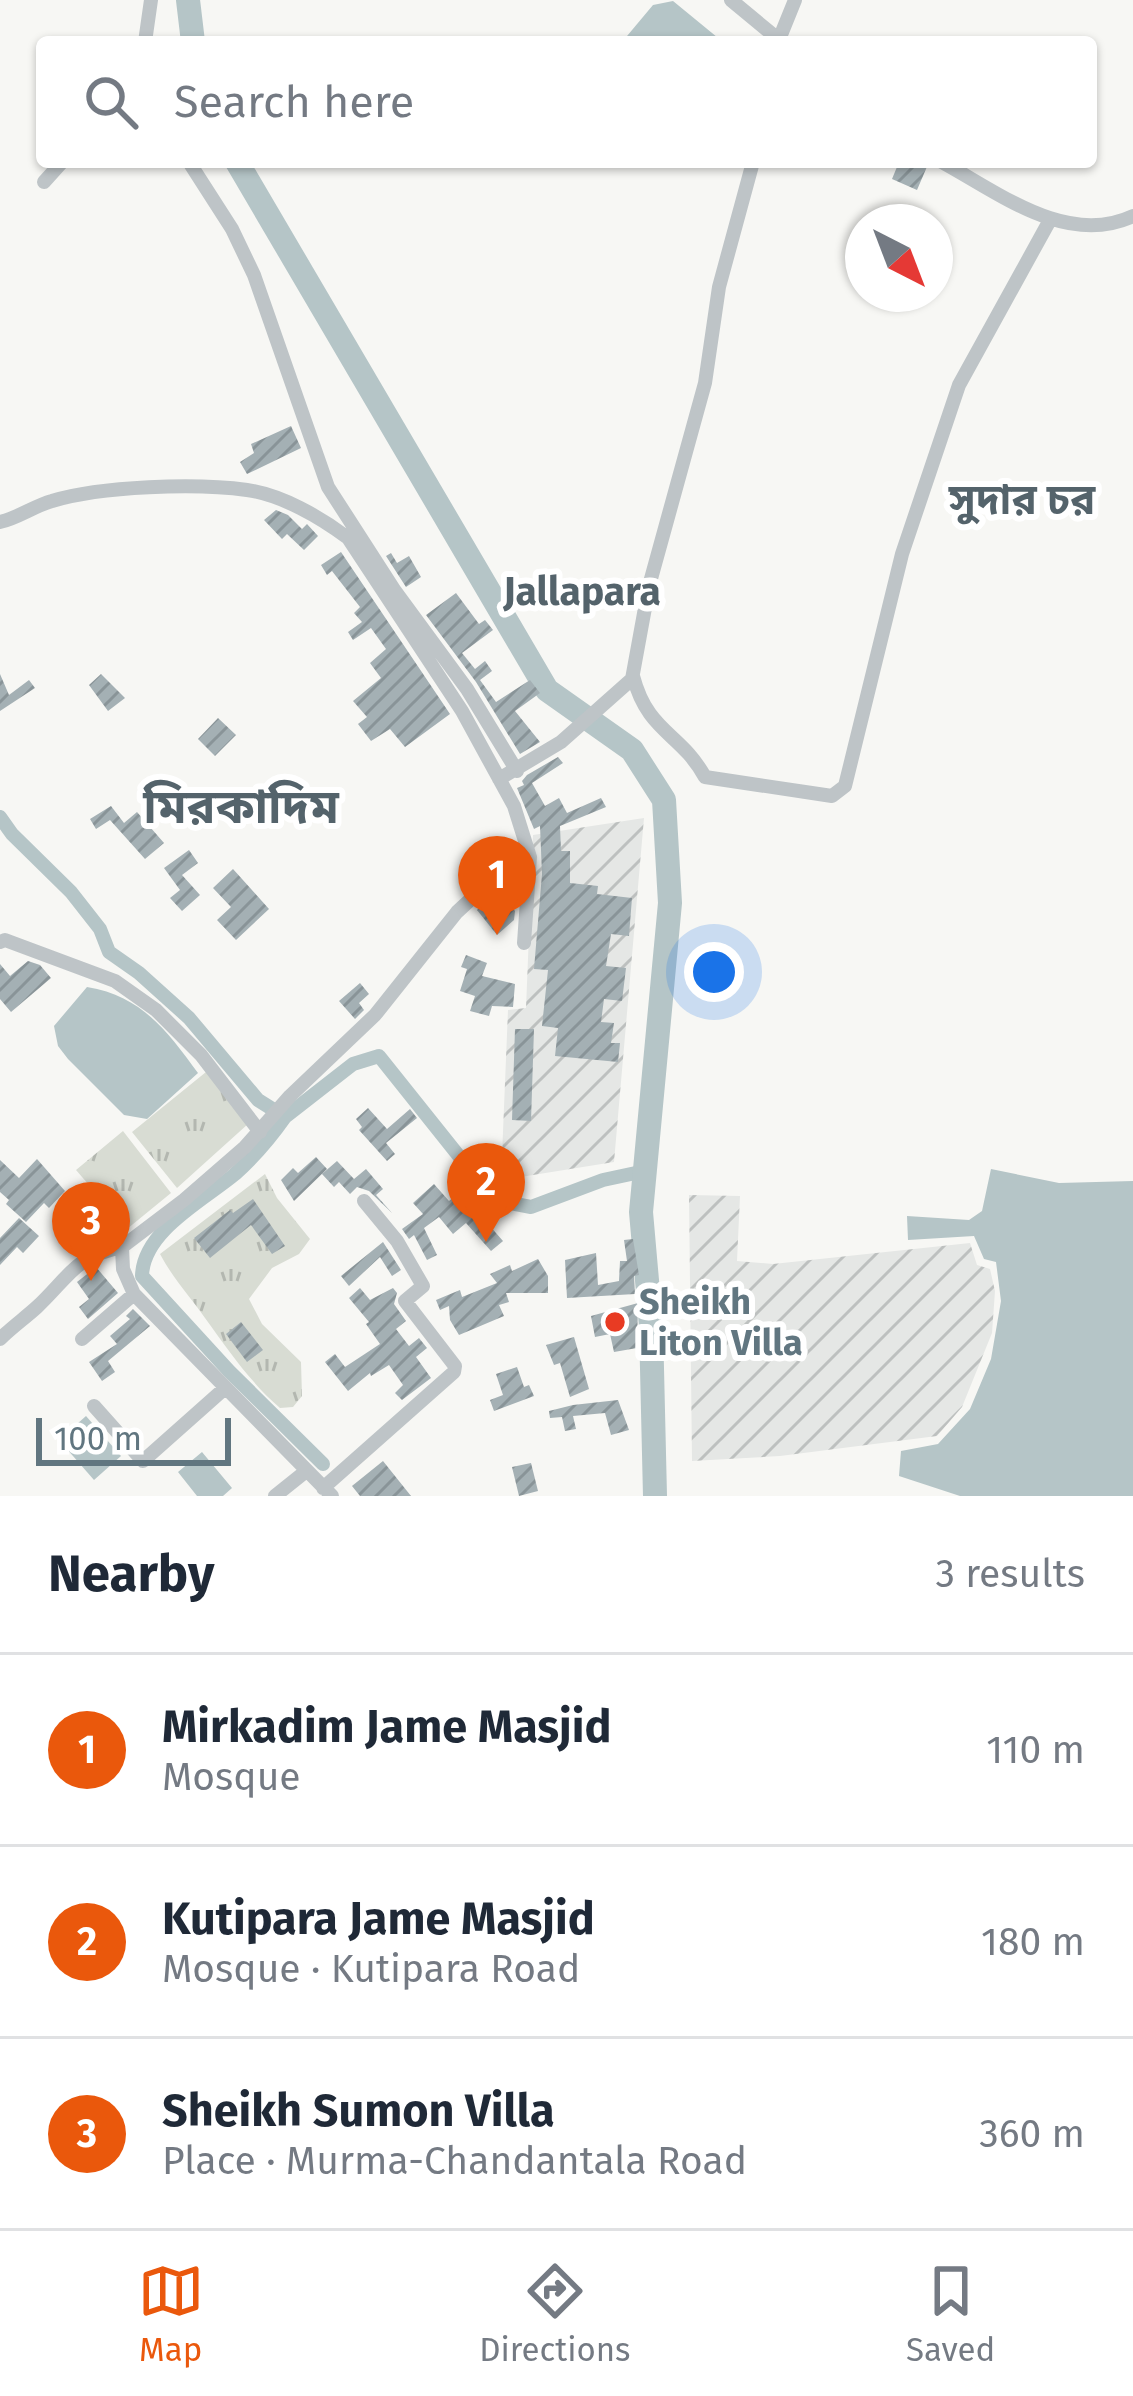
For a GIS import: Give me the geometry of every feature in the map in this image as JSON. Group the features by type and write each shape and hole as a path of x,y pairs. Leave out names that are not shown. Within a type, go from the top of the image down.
{"street":[{"path":"147,36 152,0"},
{"path":"730,0 772,36"},
{"path":"780,36 795,0"},
{"path":"44,182 57,168"},
{"path":"193,168 232,229 254,275 328,487 395,591 467,689 517,771"},
{"path":"499,779 561,742 622,691 633,676 649,586 705,383 719,287 751,168"},
{"path":"953,168 1050,220 1095,226 1133,216"},
{"path":"633,676 654,723 692,754 705,777 832,796 845,786 902,554 959,385 1050,220"},
{"path":"0,522 52,501 146,488 249,490 281,500 348,538 420,645 525,831 530,857 524,943"},
{"path":"0,1339 43,1302 79,1261 122,1247 184,1200 375,1015 457,912 484,887 530,857"},
{"path":"0,942 115,981 156,1010 264,1126"},
{"path":"122,1247 123,1269 134,1294 328,1492 454,1372 405,1300 423,1286 412,1264 364,1202"},
{"path":"82,1339 134,1294"},
{"path":"94,1406 142,1461 224,1389"},
{"path":"275,1496 305,1472"}],"shaded area":[{"path":"673,1 716,36 627,36 653,5"},
{"path":"644,818 614,1162 501,1180 508,1010 526,1008 533,835"},
{"path":"87,987 138,1007 164,1030 198,1073 147,1119 124,1115 58,1046 54,1026"},
{"path":"991,1169 1059,1183 1133,1181 1133,1496 960,1496 899,1476 901,1451 938,1444 970,1409 991,1359 1001,1301 996,1262 984,1259 974,1236 908,1240 907,1216 969,1220 982,1211"},
{"path":"689,1195 740,1196 737,1261 773,1264 970,1243 977,1265 990,1269 995,1291 992,1333 962,1407 937,1436 780,1456 692,1461"},
{"path":"86,1416 121,1456 94,1480 59,1440"},
{"path":"202,1452 232,1488 223,1496 197,1496 178,1472"}],"green space":[{"path":"206,1072 248,1124 177,1188 132,1132"},
{"path":"123,1131 171,1193 127,1229 76,1170"},
{"path":"265,1174 277,1198 310,1239 299,1254 272,1268 249,1299 262,1324 301,1362 302,1396 293,1407 280,1408 249,1376 160,1254"}],"building":[{"path":"897,168 926,168 917,190 892,179"},
{"path":"291,426 301,448 247,474 240,462 254,453 251,444"},
{"path":"276,510 302,529 307,524 318,536 304,550 287,534 282,539 264,520"},
{"path":"341,552 450,714 405,747 390,729 371,741 358,724 367,717 353,701 381,678 370,663 386,649 371,628 353,640 348,632 362,622 354,613 360,607 332,571 327,575 321,565"},
{"path":"391,553 397,563 409,556 421,577 406,587 386,556"},
{"path":"456,593 479,624 485,620 493,630 462,653 475,669 485,661 492,671 480,680 496,702 530,680 540,693 515,711 540,742 520,754 476,682 426,615"},
{"path":"0,674 9,695 29,680 35,688 0,711"},
{"path":"101,674 125,698 108,711 89,685"},
{"path":"218,718 236,735 215,756 198,739"},
{"path":"558,757 563,763 532,783 545,806 559,798 567,813 601,798 606,807 560,826 561,851 570,851 570,883 598,886 597,894 632,898 629,936 611,934 606,966 626,968 622,1001 604,999 601,1022 614,1023 611,1043 620,1043 618,1062 555,1056 558,1028 542,1026 548,970 534,969 542,874 540,826 534,829 517,788 524,785 527,775"},
{"path":"111,806 124,823 137,812 164,843 145,859 110,820 96,829 90,819"},
{"path":"189,850 198,863 182,875 200,895 182,911 170,898 180,890 164,868"},
{"path":"233,869 269,909 236,940 217,920 231,907 213,888"},
{"path":"500,891 515,911 514,920 497,935 477,910"},
{"path":"466,955 487,963 482,976 515,984 513,1007 492,1006 489,1016 470,1011 475,996 460,991"},
{"path":"28,961 40,965 51,978 11,1012 0,999 0,964 10,976"},
{"path":"360,983 369,994 359,1003 364,1010 355,1019 339,1001"},
{"path":"515,1029 534,1029 531,1121 512,1120"},
{"path":"368,1108 387,1129 410,1109 417,1118 386,1143 395,1154 387,1161 359,1130 362,1127 356,1119"},
{"path":"316,1157 327,1169 294,1201 281,1180"},
{"path":"37,1159 65,1191 49,1208 44,1203 26,1222 0,1192 0,1160 19,1178"},
{"path":"337,1161 354,1179 366,1169 383,1189 376,1195 392,1213 369,1191 357,1187 350,1194 339,1182 334,1187 322,1174"},
{"path":"434,1184 449,1201 460,1192 503,1241 491,1251 466,1223 453,1234 439,1217 424,1228 437,1255 427,1260 414,1235 409,1239 402,1229 423,1214 413,1203"},
{"path":"253,1199 285,1246 272,1254 251,1225 210,1258 194,1238"},
{"path":"19,1218 39,1236 23,1253 17,1247 0,1265 0,1238"},
{"path":"633,1239 639,1275 634,1276 635,1294 567,1298 565,1260 596,1253 598,1285 619,1281 620,1261 627,1261 624,1240"},
{"path":"383,1242 401,1270 392,1276 380,1257 349,1286 341,1276"},
{"path":"538,1259 548,1276 548,1293 506,1293 509,1302 499,1305 504,1316 459,1335 450,1320 449,1306 440,1310 436,1300 460,1290 462,1297 497,1283 490,1274 510,1265 512,1271"},
{"path":"96,1267 118,1293 88,1319 79,1307 89,1299 77,1282"},
{"path":"360,1288 370,1300 393,1288 397,1293 394,1304 406,1321 396,1329 409,1346 419,1338 427,1348 416,1357 431,1378 402,1400 395,1393 403,1385 389,1365 348,1391 325,1362 335,1354 345,1367 380,1344 349,1298"},
{"name":"Sheikh Liton Villa","path":"638,1303 637,1348 614,1352 610,1334 595,1337 591,1316"},
{"path":"133,1309 150,1326 108,1361 115,1372 102,1381 89,1362 117,1344 110,1336 130,1319 126,1316"},
{"path":"241,1322 263,1350 247,1362 226,1334"},
{"path":"574,1337 589,1389 570,1397 560,1363 554,1365 546,1345"},
{"path":"517,1367 524,1387 529,1385 534,1396 494,1411 490,1400 503,1395 496,1374"},
{"path":"618,1400 629,1430 611,1435 605,1413 573,1416 576,1429 565,1431 562,1417 550,1418 549,1411"},
{"path":"383,1461 411,1496 360,1496 352,1486"},
{"path":"531,1463 538,1491 519,1496 512,1467"}],"waterway":[{"path":"188,0 192,36"},
{"path":"241,168 547,690 632,750 664,800 670,903 641,1212 651,1326 655,1496"},
{"path":"0,817 71,892 100,929 109,952 189,1018 258,1100 285,1117 353,1064 379,1056 494,1200 531,1207 603,1180 645,1171"},
{"path":"285,1117 242,1167 164,1231 145,1260 142,1276 323,1464"}],"place":[{"name":"Mirkadim Jame Masjid","path":"497,935"},
{"name":"Kutipara Jame Masjid","path":"486,1242"},
{"name":"Sheikh Sumon Villa","path":"91,1281"},
{"name":"Sheikh Liton Villa","path":"615,1322"}],"district":[{"name":"সুদার চর","path":"1022,499"},
{"name":"Jallapara","path":"582,591"},
{"name":"মিরকাদিম","path":"241,806"}]}
